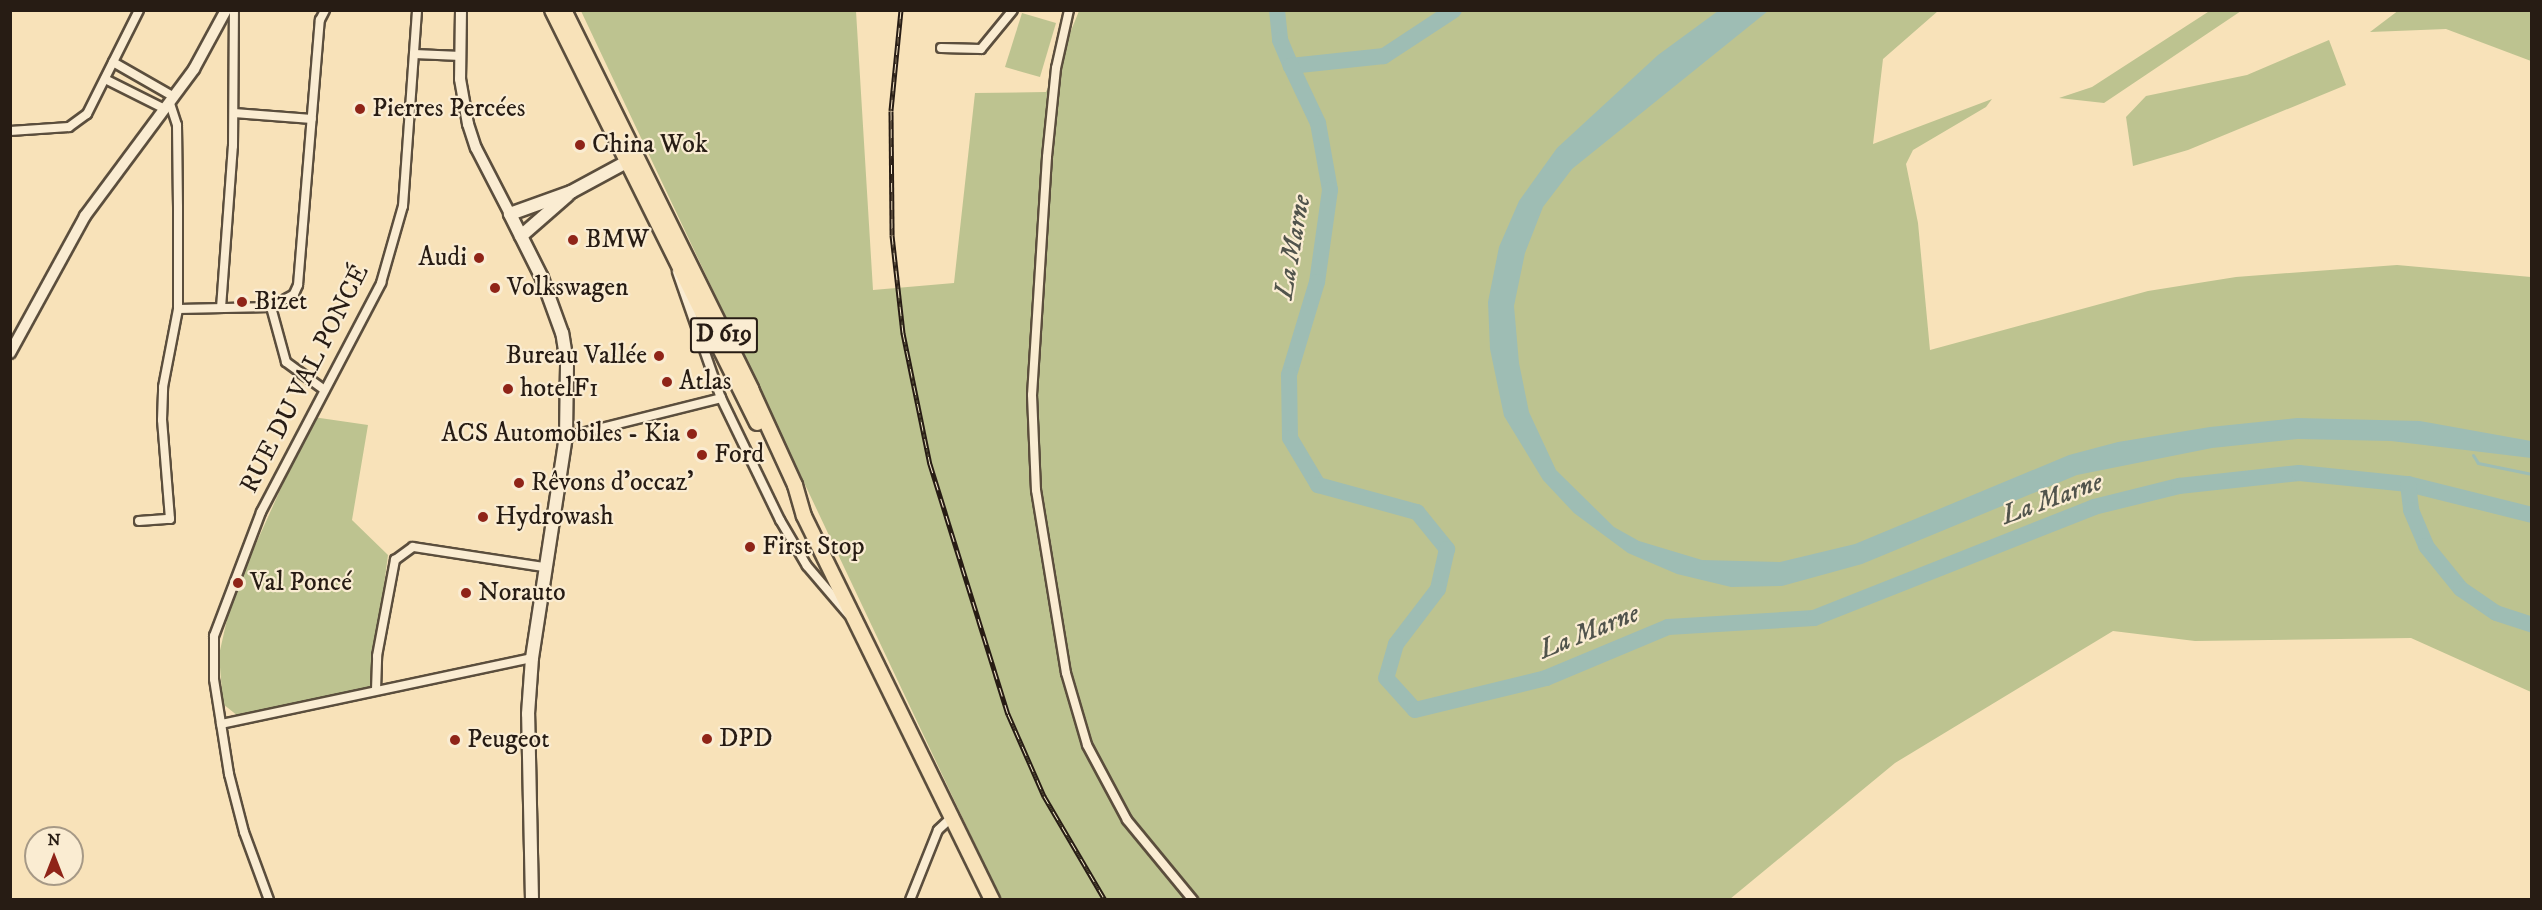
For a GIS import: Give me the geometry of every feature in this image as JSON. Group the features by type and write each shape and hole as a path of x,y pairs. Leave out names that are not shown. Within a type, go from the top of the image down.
{"main road":[{"name":"D 619","path":"552,10 751,388 795,485 804,516"},
{"name":"D 619","path":"564,10 672,257 804,516 992,900"},
{"path":"532,900 528,714 532,657 544,567 566,437 567,363 562,333 542,278 510,214 571,192 631,160"},
{"path":"521,236 571,192"}],"street":[{"path":"10,131 69,127 87,114 139,10"},
{"path":"10,353 85,216 170,103 226,10"},
{"path":"221,308 234,113 234,10"},
{"path":"178,309 271,307 289,300 298,285 320,20 325,10"},
{"name":"RUE DU VAL PONCÉ","path":"269,900 244,832 221,724 214,679 217,626 261,512 323,389 381,283 403,206 417,10"},
{"path":"461,10 460,56 468,124 476,148 510,214"},
{"path":"941,48 981,49 1013,10"},
{"path":"1069,10 1056,68 1047,157 1032,395 1036,490 1066,673 1087,745 1127,820 1193,900"},
{"path":"414,54 460,56"},
{"path":"113,62 170,103 177,125 178,309 163,387 170,519 139,521"},
{"path":"105,79 170,103"},
{"path":"234,113 312,119"},
{"path":"672,257 721,398 780,520 807,566 854,620"},
{"path":"271,307 282,355 292,368 323,389"},
{"path":"566,437 721,398"},
{"path":"376,690 377,656 394,560 413,547 544,567"},
{"path":"221,724 532,657"},
{"path":"910,900 938,830 951,818"}],"green space":[{"path":"2211,10 2241,11 2104,103 2059,98 2092,87"},
{"path":"2399,10 2531,11 2531,61 2446,29 2370,32"},
{"path":"581,11 856,11 873,290 954,283 975,93 1046,92 1079,11 1938,11 1883,59 1873,144 1992,99 1986,107 1913,150 1906,164 1918,223 1930,350 2148,291 2236,277 2397,265 2531,277 2531,692 2411,638 2195,641 2113,631 1895,763 1730,899 1001,899"},
{"path":"1022,13 1056,23 1040,77 1005,67"},
{"path":"2329,40 2346,85 2188,150 2133,166 2126,117 2146,96 2247,75"},
{"path":"313,417 368,425 352,520 388,555 370,690 238,716 223,704 219,655 232,597"}],"water":[{"path":"1718,11 1768,11 1572,169 1543,207 1525,253 1514,306 1519,363 1529,412 1556,470 1614,527 1639,541 1702,560 1780,562 1855,544 2069,455 2118,442 2210,427 2297,418 2420,421 2531,441 2531,458 2391,441 2298,439 2212,448 2077,475 1862,564 1782,586 1731,587 1677,574 1628,553 1574,513 1543,480 1504,416 1490,349 1488,302 1499,247 1519,201 1557,148 1658,55"}],"waterway":[{"name":"La Marne","path":"1277,10 1280,40 1291,66"},
{"name":"La Marne","path":"1454,10 1384,56 1291,66 1318,123 1330,190 1317,282 1289,375 1290,438 1318,485 1417,512 1447,549 1438,589 1396,644 1386,678 1415,710 1546,678 1668,627 1814,618 2094,507 2179,486 2299,473 2408,484 2532,515"},
{"path":"2473,455 2478,463 2532,474"},
{"path":"2408,484 2411,510 2426,546 2461,589 2496,613 2532,625"}],"railway":[{"path":"901,10 891,111 892,235 903,333 930,464 1008,714 1044,796 1105,900"}],"place":[{"name":"Pierres Percées","path":"360,109"},
{"name":"China Wok","path":"580,145"},
{"name":"BMW","path":"573,240"},
{"name":"Audi","path":"479,258"},
{"name":"Volkswagen","path":"495,288"},
{"name":"Bizet","path":"242,302"},
{"name":"Bureau Vallée","path":"659,356"},
{"name":"Atlas","path":"667,382"},
{"name":"hotelF1","path":"508,389"},
{"name":"ACS Automobiles - Kia","path":"692,434"},
{"name":"Ford","path":"702,455"},
{"name":"Rêvons d’occaz’","path":"519,483"},
{"name":"Hydrowash","path":"483,517"},
{"name":"First Stop","path":"750,547"},
{"name":"Val Poncé","path":"238,583"},
{"name":"Norauto","path":"466,593"},
{"name":"DPD","path":"707,739"},
{"name":"Peugeot","path":"455,740"}]}
